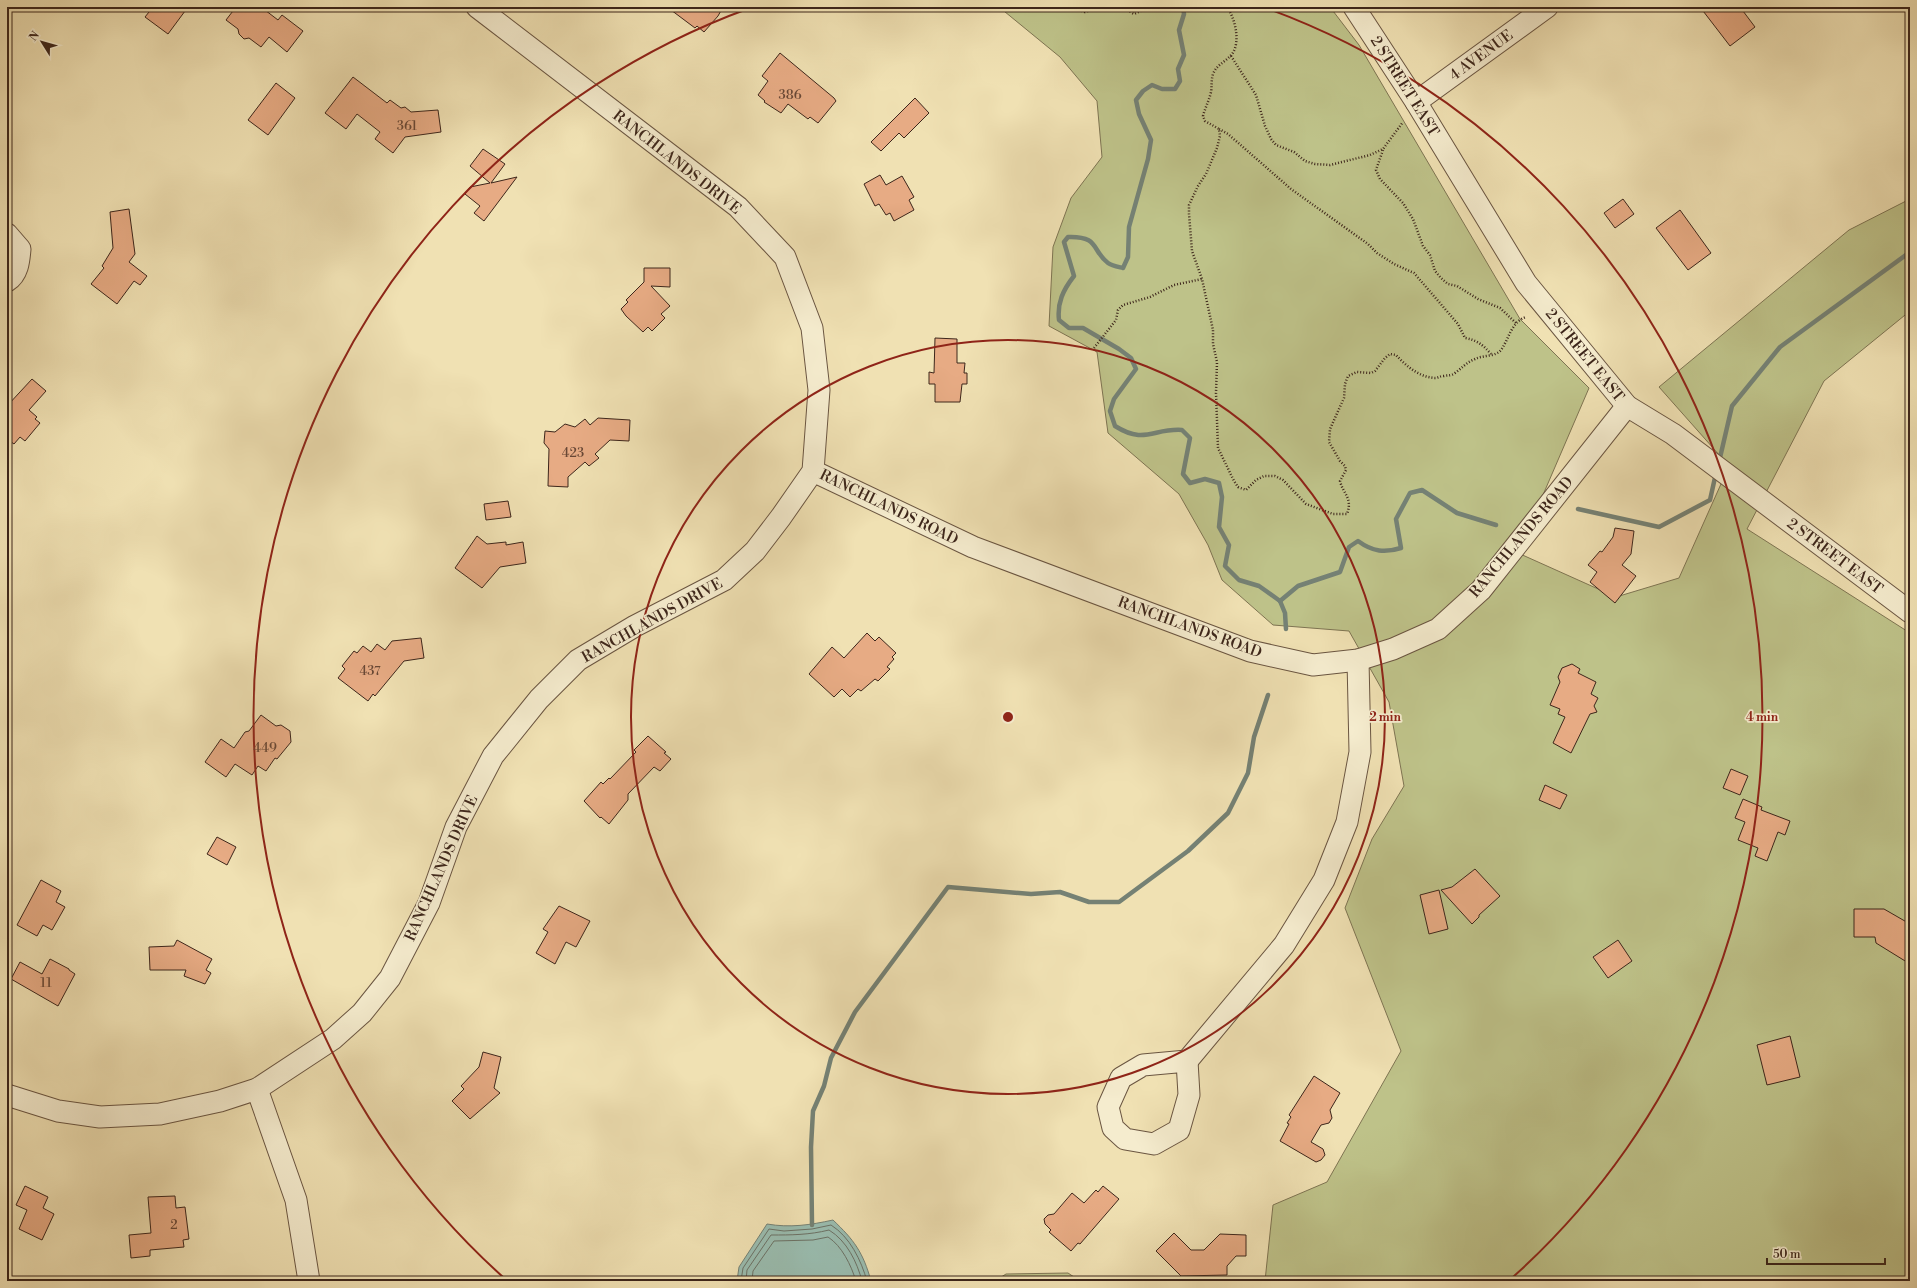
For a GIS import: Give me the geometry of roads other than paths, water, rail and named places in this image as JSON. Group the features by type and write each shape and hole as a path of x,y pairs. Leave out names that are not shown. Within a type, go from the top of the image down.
{"street":[{"name":"RANCHLANDS DRIVE","path":"7,1096 58,1112 100,1117 160,1114 220,1102 257,1089 333,1040 362,1013 390,978 429,903 456,827 482,777 494,756 539,699 578,660 635,626 724,580 755,551 813,471 819,390 812,328 785,257 738,207 477,7"},
{"name":"2 STREET EAST","path":"1354,7 1416,102 1526,283 1627,406 1673,434 1910,612"},
{"name":"4 AVENUE","path":"1416,102 1547,7"},
{"path":"7,234 20,249 19,263 13,277 7,281"},
{"name":"RANCHLANDS ROAD","path":"813,471 973,547 1250,651 1313,664 1358,660 1393,649 1438,629 1481,590 1627,406"},
{"path":"1188,1061 1142,1065 1121,1078 1108,1107 1113,1128 1125,1139 1154,1144 1179,1130 1189,1095 1188,1061 1284,946 1324,880 1347,822 1360,752 1358,660"},
{"path":"257,1089 296,1200 309,1281"}],"water":[{"path":"833,1220 857,1247 865,1262 871,1281 737,1281 739,1267 767,1224 784,1226"}],"waterway":[{"path":"1183,7 1184,14 1179,30 1184,55 1178,69 1180,81 1175,89 1162,89 1152,85 1143,91 1136,100 1139,114 1151,140 1148,159 1129,227 1128,257 1123,268 1113,266 1103,258 1090,241 1078,237 1068,237 1064,242 1074,276 1067,286 1060,302 1059,320 1069,328 1083,328 1119,349 1131,358 1136,369 1114,399 1110,411 1115,426 1125,432 1142,435 1164,431 1182,430 1190,438 1183,474 1190,483 1205,479 1219,483 1222,497 1219,527 1229,545 1225,566 1239,580 1259,586 1280,601"},
{"path":"1719,462 1732,406 1780,347 1910,252"},
{"path":"1578,509 1659,527 1710,500 1716,473"},
{"path":"1280,601 1298,586 1340,572 1349,547 1358,541 1363,545 1384,551 1401,548 1396,519 1410,493 1422,490 1457,513 1496,525"},
{"path":"1280,601 1285,613 1286,629"},
{"path":"812,1225 811,1147 813,1111 824,1086 831,1058 855,1012 948,887 1031,894 1060,892 1089,902 1119,902 1188,851 1228,813 1248,773 1254,737 1268,695"}]}
